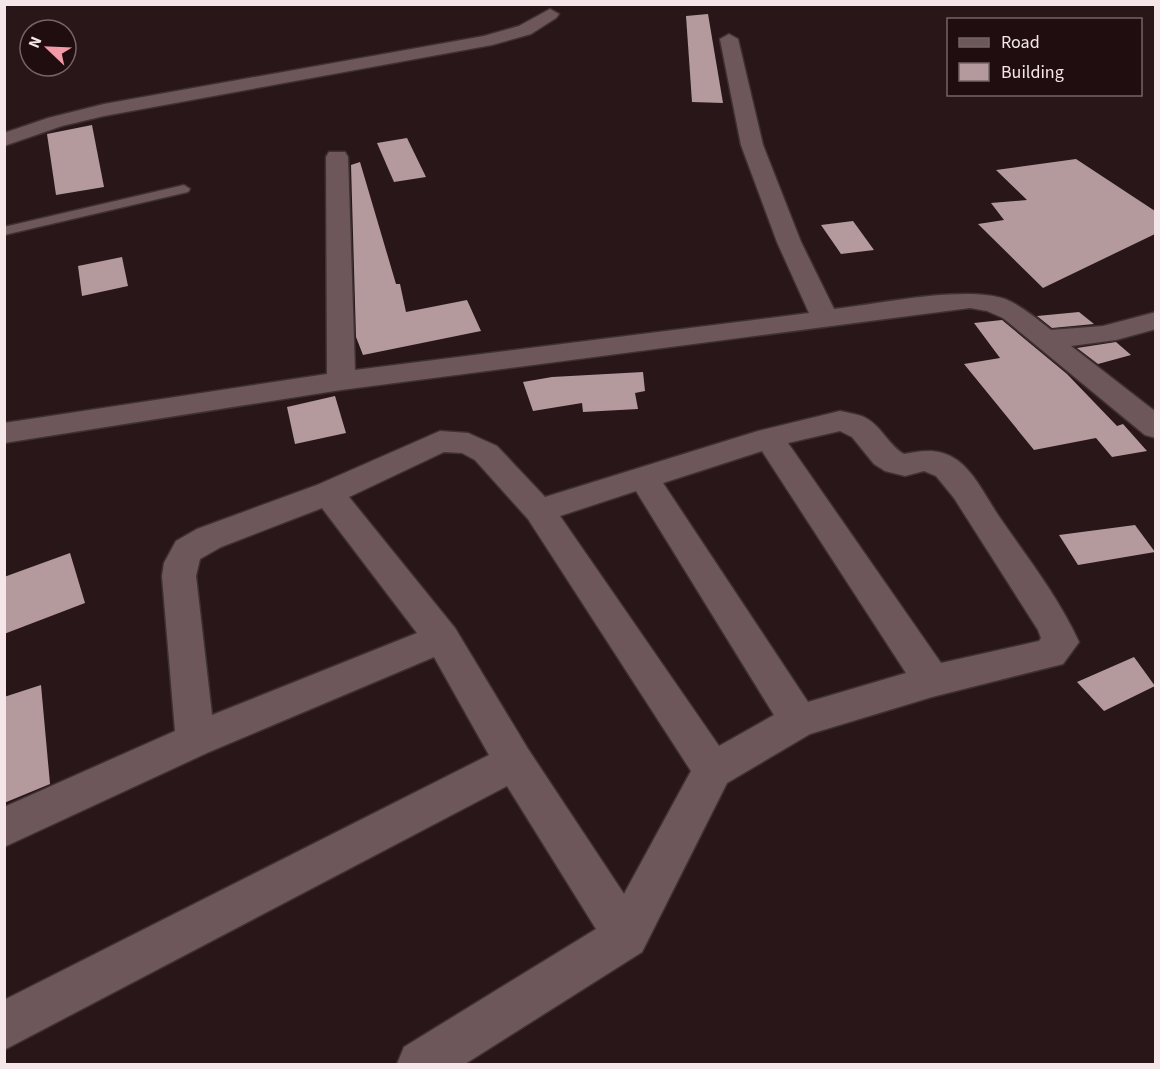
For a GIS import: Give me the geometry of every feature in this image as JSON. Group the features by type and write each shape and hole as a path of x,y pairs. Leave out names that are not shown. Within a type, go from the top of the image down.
{"street":[{"path":"4,141 55,122 104,110 486,41 525,30 550,14"},
{"path":"729,39 752,145 789,242 826,320"},
{"path":"337,157 341,381"},
{"path":"4,433 341,381 970,300 994,304 1012,312 1048,338 1077,365 1155,428"},
{"path":"1048,338 1091,338 1130,330 1155,320"},
{"path":"421,1065 626,936 713,771 799,721 932,681 1050,653 1061,642 1053,624 965,490 947,468 936,462 924,460 905,465 896,463 885,457 863,430 854,424 840,421 769,438 539,511"},
{"path":"769,438 932,681"},
{"path":"195,740 179,576 181,563 188,550 209,538 328,493 440,441 455,440 468,443 486,453 539,511 713,771"},
{"path":"644,478 799,721"},
{"path":"328,493 442,638 514,762 626,936"},
{"path":"4,828 195,740 442,638"},
{"path":"4,1026 514,762"}],"lane":[{"path":"4,231 184,189"}],"building":[{"path":"708,14 723,103 692,102 686,16"},
{"path":"92,125 104,187 56,195 47,134"},
{"path":"407,138 426,177 394,182 377,143"},
{"path":"1076,159 1155,211 1155,234 1043,288 978,224 1004,220 991,203 1027,200 996,170"},
{"path":"360,162 396,284 400,284 406,312 467,300 481,331 363,355 356,337 351,165"},
{"path":"853,221 874,250 841,254 821,225"},
{"path":"122,257 128,286 82,296 78,266"},
{"path":"1079,312 1094,324 1052,328 1037,316"},
{"path":"1002,320 1067,374 1117,426 1123,424 1147,451 1112,457 1096,438 1034,450 964,364 1000,358 974,323"},
{"path":"1116,342 1131,355 1098,364 1077,348"},
{"path":"643,372 645,391 635,393 638,409 583,412 582,403 533,411 523,382 552,377"},
{"path":"335,396 346,433 295,444 287,407"},
{"path":"1135,525 1155,552 1078,565 1059,535"},
{"path":"70,553 85,603 4,634 4,577"},
{"path":"1134,657 1155,686 1104,711 1077,682"},
{"path":"41,685 50,784 4,803 4,697"}]}
